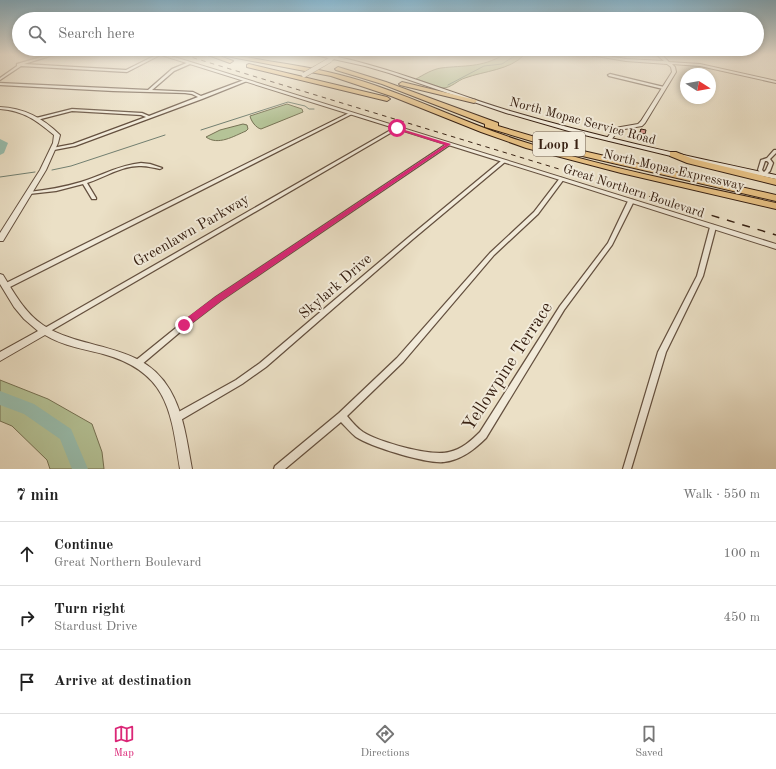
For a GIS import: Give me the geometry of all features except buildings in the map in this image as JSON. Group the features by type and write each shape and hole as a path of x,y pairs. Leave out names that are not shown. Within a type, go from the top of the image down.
{"highway":[{"path":"305,77 373,94 475,128"},
{"name":"North Mopac Expressway","path":"342,77 379,89 475,128 569,157 776,206"},
{"path":"351,77 487,129 531,143 604,162 776,202"},
{"path":"360,77 472,120 534,140 599,157 776,198"},
{"name":"North Mopac Expressway","path":"364,77 492,124 544,140 587,152 776,194"},
{"path":"369,77 474,101"},
{"path":"673,154 690,160 776,182"},
{"path":"676,182 694,190 776,212"}],"main road":[{"name":"North Mopac Service Road","path":"404,77 474,101 609,139 776,176"}],"street":[{"path":"149,91 165,77"},
{"name":"Great Northern Boulevard","path":"232,77 776,247"},
{"path":"618,77 663,88"},
{"path":"609,139 617,129 640,125 643,122 671,77"},
{"path":"753,77 776,82"},
{"path":"54,149 74,145 245,81"},
{"path":"0,84 190,92 202,98"},
{"path":"0,108 25,112 58,135 58,140 42,171 0,239"},
{"path":"37,119 72,110 142,114 150,117"},
{"path":"6,286 350,114"},
{"name":"Greenlawn Parkway","path":"0,356 397,128"},
{"path":"138,363 218,299 449,144"},
{"path":"768,159 771,163 768,172 764,174 760,170 763,160 768,159 776,151"},
{"name":"Skylark Drive","path":"176,418 239,382 263,365 410,238 503,162"},
{"path":"29,193 67,188 85,183 133,165 153,165 160,168"},
{"path":"278,469 342,416 400,360 492,254 536,213 562,179"},
{"path":"85,183 94,198"},
{"name":"Yellowpine Terrace","path":"342,416 359,434 372,440 427,457 443,458 459,454 471,447 483,435 562,308 610,244 631,201"},
{"path":"627,469 662,352 700,276 713,227"},
{"path":"0,277 25,314 44,331 63,339 119,354 138,363 152,374 162,385 176,418 186,469"}],"green space":[{"path":"420,77 469,77 446,88 416,79"},
{"path":"287,104 302,109 303,112 261,129 256,126 250,116"},
{"path":"243,124 247,125 248,129 246,131 226,139 216,141 206,137 220,130"},
{"path":"0,380 48,399 92,424 102,452 104,469 50,469 47,460 12,426 0,421"}],"waterway":[{"path":"448,85 463,77"},
{"path":"201,130 288,102 305,106 309,109 314,109"},
{"path":"52,170 71,166 165,135"},
{"path":"0,141 4,143 0,153"},
{"path":"0,177 35,172"},
{"path":"0,398 29,409 66,434 80,469"}],"railway":[{"path":"256,77 684,207"},
{"path":"681,206 776,235"}],"route":[{"path":"184,325 218,299 449,144 397,128"}]}
